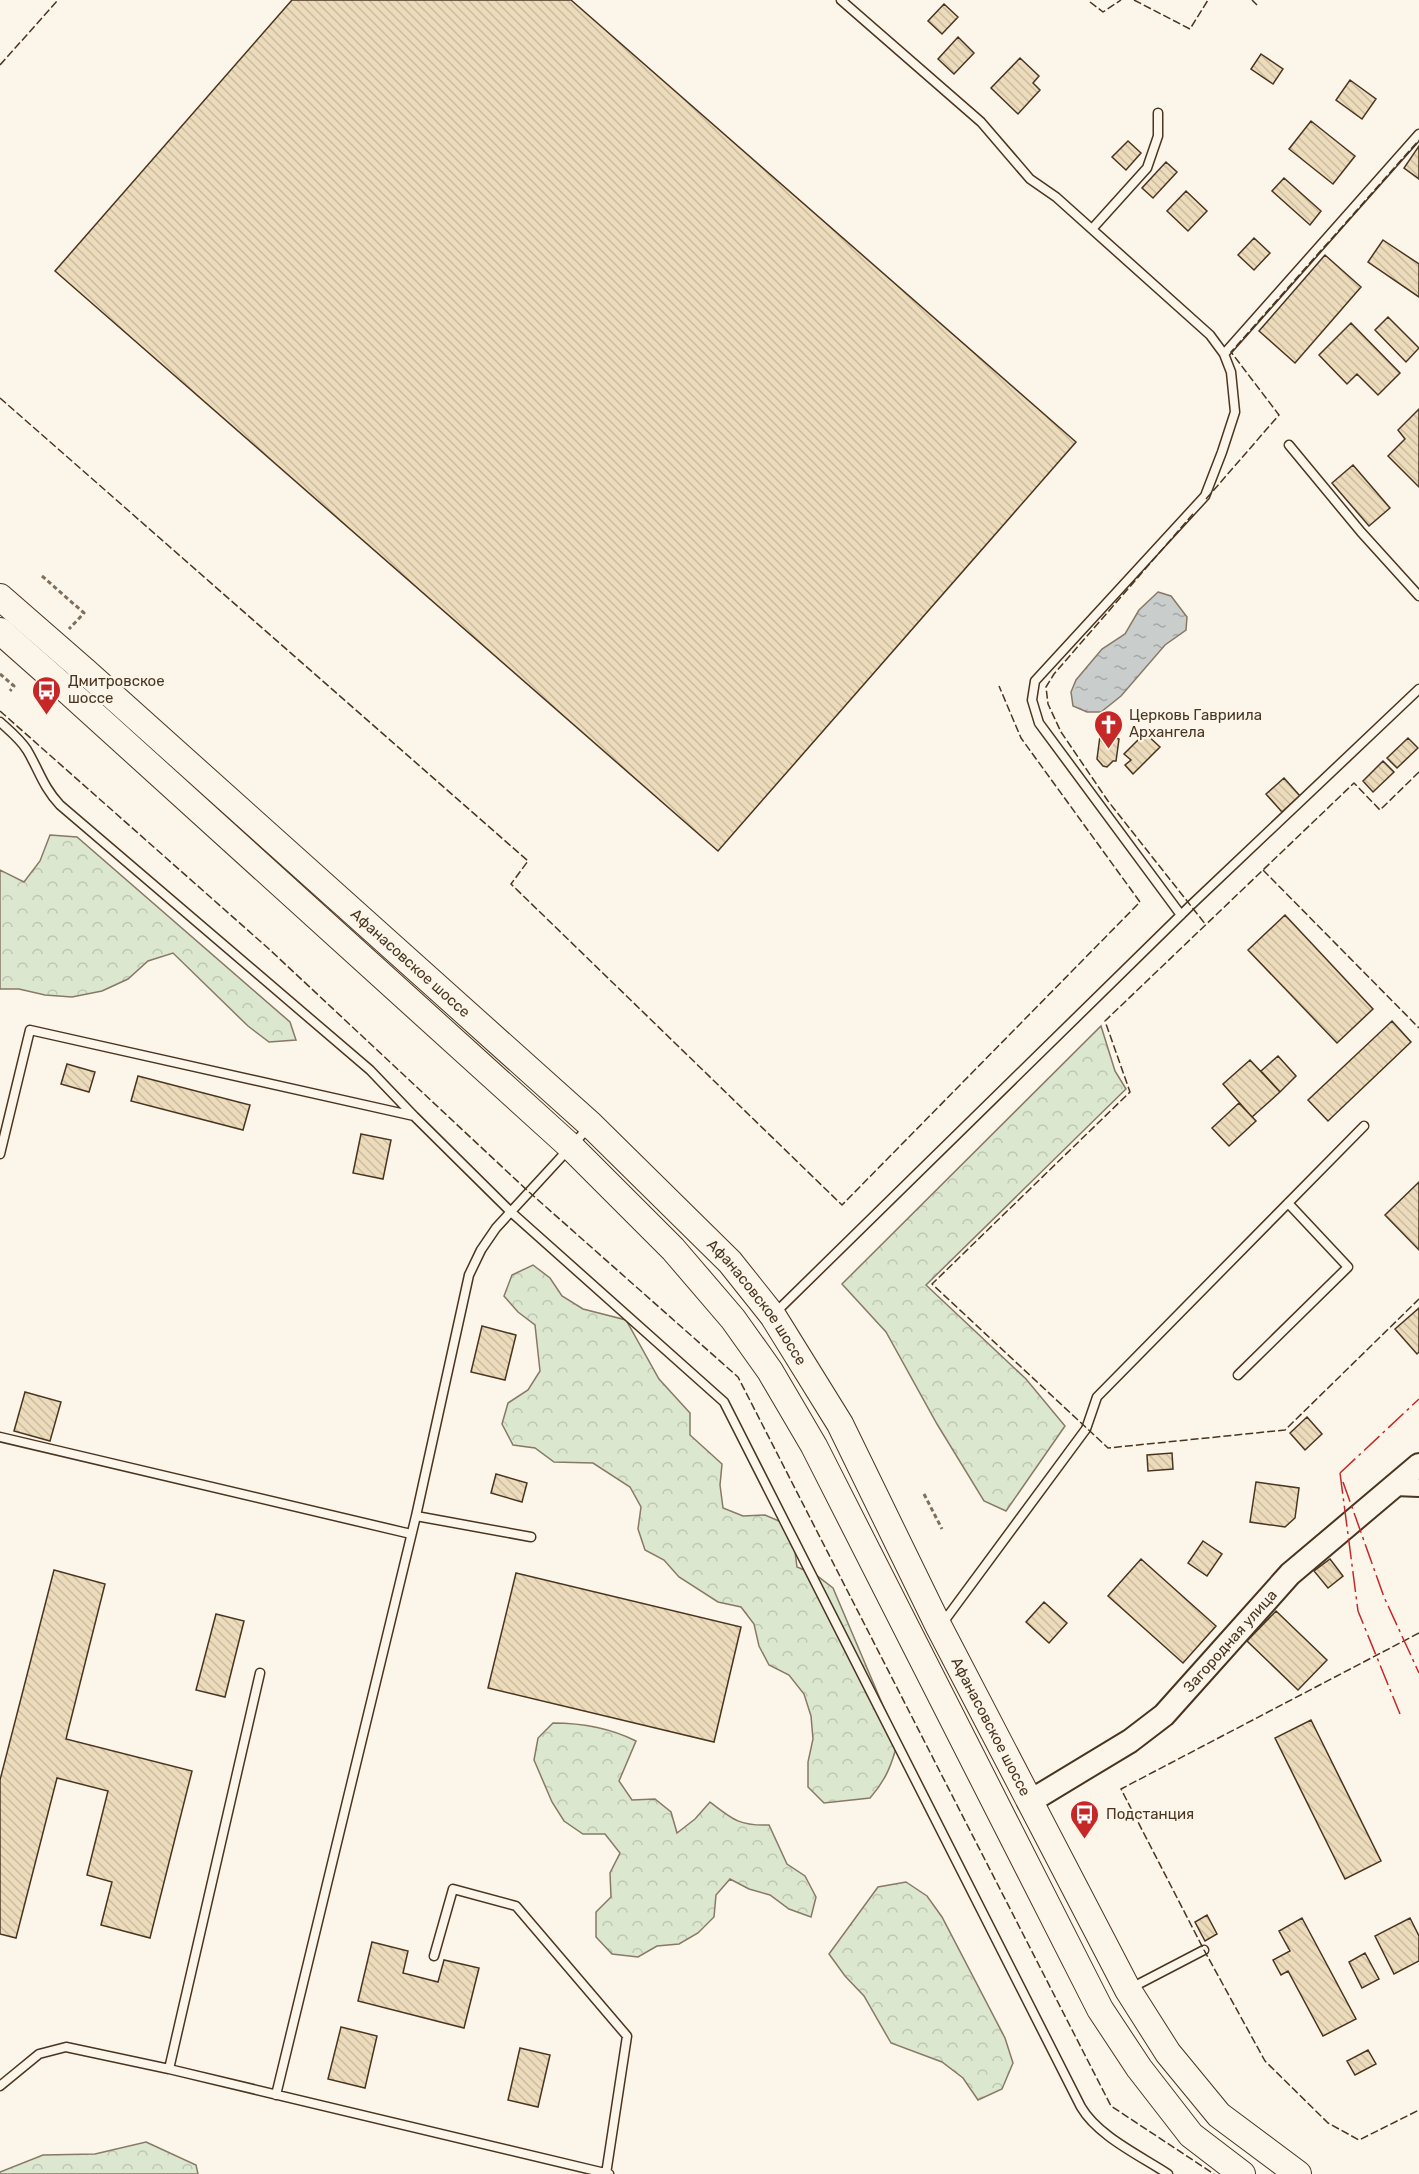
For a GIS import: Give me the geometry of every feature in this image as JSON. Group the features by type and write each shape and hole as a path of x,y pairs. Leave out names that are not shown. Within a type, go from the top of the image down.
{"main road":[{"name":"Афанасовское шоссе","path":"0,597 591,1125 730,1262 772,1316 840,1424 939,1627 1128,1990 1168,2054 1220,2115 1298,2174"},
{"name":"Афанасовское шоссе","path":"0,631 78,699 571,1147 673,1249 733,1319 770,1371 814,1446 1100,2009 1139,2068 1191,2135 1242,2174"}],"street":[{"name":"Загородная улица","path":"1029,1802 1130,1741 1164,1715 1290,1574 1419,1465"},
{"path":"1395,1487 1419,1488"}],"lane":[{"path":"841,0 981,122 1030,179 1056,197 1210,335 1224,354 1231,372 1235,412 1204,496 1035,681 1032,700 1040,723 1181,915"},
{"path":"1092,230 1147,168 1158,136 1158,113"},
{"path":"1224,354 1419,134"},
{"path":"1289,445 1361,532 1419,596"},
{"path":"772,1316 1181,915 1419,689"},
{"path":"0,722 27,750 47,791 60,805 370,1070 510,1212 724,1402 1084,2113 1101,2131 1168,2174"},
{"path":"0,1154 30,1030 414,1116"},
{"path":"276,2095 416,1516 469,1275 481,1250 496,1228 591,1125"},
{"path":"939,1627 1086,1429 1097,1397 1364,1126"},
{"path":"1238,1375 1348,1267 1288,1203"},
{"path":"0,1437 411,1534"},
{"path":"416,1516 531,1537"},
{"path":"169,2069 260,1673"},
{"path":"0,2086 39,2054 66,2047 169,2069 578,2170 608,2174 627,2036 516,1906 453,1889 434,1956"},
{"path":"1128,1990 1204,1950"}],"path":[{"path":"42,576 84,613 69,629"},
{"path":"0,674 14,686 10,691"},
{"path":"924,1494 942,1529"}],"green space":[{"path":"50,835 77,837 290,1022 296,1040 269,1042 248,1026 173,953 148,961 128,979 102,991 72,997 45,995 19,989 0,989 0,870 24,882 40,861"},
{"path":"1101,1026 1115,1071 1126,1089 926,1285 1026,1379 1065,1426 1006,1511 984,1501 937,1424 886,1332 842,1284"},
{"path":"533,1265 550,1278 562,1296 583,1309 626,1320 659,1379 690,1413 690,1435 722,1464 720,1485 723,1508 743,1516 765,1515 786,1524 794,1544 797,1567 816,1575 833,1588 898,1741 888,1771 870,1798 824,1803 808,1787 808,1762 813,1739 811,1716 804,1694 789,1675 769,1665 759,1646 754,1624 741,1607 718,1602 679,1577 664,1560 645,1550 638,1529 641,1507 630,1487 593,1463 554,1462 535,1448 513,1445 502,1424 508,1403 528,1390 540,1371 535,1325 518,1312 504,1296 512,1275"},
{"path":"553,1723 596,1727 636,1741 619,1781 632,1800 655,1799 671,1812 677,1833 695,1819 710,1802 737,1821 769,1825 787,1864 805,1876 816,1897 811,1917 789,1909 770,1895 749,1889 730,1879 716,1895 714,1917 698,1933 679,1944 657,1946 638,1957 612,1954 596,1937 596,1912 611,1897 610,1873 620,1853 605,1834 583,1834 564,1821 552,1802 534,1760 538,1738"},
{"path":"906,1882 927,1896 942,1917 1005,2038 1013,2063 1002,2089 978,2100 963,2078 942,2062 891,2043 864,1996 829,1954 878,1887"},
{"path":"146,2142 196,2165 198,2174 0,2174 0,2172 43,2155 95,2154"}],"water":[{"path":"1158,592 1171,596 1187,617 1186,630 1165,645 1121,696 1101,712 1087,712 1073,706 1071,692 1076,680 1102,649 1125,634 1139,610"}],"building":[{"path":"292,0 571,0 1076,442 718,851 55,271"},
{"path":"944,4 958,17 942,34 928,21"},
{"path":"958,37 974,53 954,74 938,59"},
{"path":"1261,54 1283,69 1273,84 1251,69"},
{"path":"1020,58 1039,76 1033,83 1040,90 1018,114 991,88"},
{"path":"1350,80 1376,99 1362,119 1336,100"},
{"path":"1311,121 1355,156 1333,184 1289,149"},
{"path":"1128,141 1141,153 1126,170 1112,157"},
{"path":"1419,146 1419,179 1404,168"},
{"path":"1166,162 1177,172 1153,198 1142,188"},
{"path":"1284,178 1321,211 1310,225 1272,191"},
{"path":"1186,191 1207,211 1188,231 1167,211"},
{"path":"1254,238 1270,253 1254,270 1238,255"},
{"path":"1383,240 1419,264 1419,297 1368,262"},
{"path":"1325,255 1361,287 1295,363 1259,331"},
{"path":"1388,317 1419,348 1406,362 1375,330"},
{"path":"1351,323 1400,373 1378,395 1357,374 1347,384 1319,355"},
{"path":"1419,409 1419,487 1388,456 1405,439 1398,430"},
{"path":"1353,465 1390,508 1369,526 1332,483"},
{"name":"Церковь Гавриила Архангела","path":"1104,731 1117,732 1116,738 1119,739 1116,761 1107,767 1097,759 1100,736 1103,737"},
{"path":"1145,733 1160,747 1133,774 1125,765 1131,760 1124,754"},
{"path":"1408,738 1418,748 1397,768 1387,758"},
{"path":"1383,761 1394,772 1373,792 1363,781"},
{"path":"1284,778 1300,796 1282,812 1266,794"},
{"path":"1285,915 1373,1009 1337,1043 1248,950"},
{"path":"1392,1021 1411,1042 1328,1121 1308,1100"},
{"path":"1278,1056 1296,1076 1280,1092 1261,1071"},
{"path":"1250,1060 1280,1092 1252,1117 1223,1084"},
{"path":"67,1064 95,1072 89,1092 61,1084"},
{"path":"138,1076 250,1105 243,1130 131,1101"},
{"path":"1239,1103 1256,1121 1229,1146 1212,1128"},
{"path":"361,1134 391,1140 383,1179 353,1173"},
{"path":"1419,1182 1419,1250 1385,1215"},
{"path":"1419,1308 1419,1352 1417,1354 1395,1329"},
{"path":"482,1326 516,1335 505,1380 471,1372"},
{"path":"25,1392 61,1402 50,1441 14,1431"},
{"path":"1307,1417 1322,1434 1305,1450 1290,1433"},
{"path":"1172,1453 1173,1469 1148,1471 1147,1455"},
{"path":"496,1474 527,1483 522,1502 491,1493"},
{"path":"1256,1482 1299,1488 1295,1518 1285,1527 1250,1522"},
{"path":"1203,1541 1222,1554 1207,1576 1188,1563"},
{"path":"1141,1559 1216,1626 1183,1663 1108,1596"},
{"path":"1330,1559 1343,1576 1328,1588 1314,1571"},
{"path":"54,1570 105,1584 66,1739 192,1771 150,1938 101,1925 112,1882 87,1875 108,1791 57,1778 16,1938 0,1934 0,1780"},
{"path":"516,1573 741,1627 714,1742 488,1688"},
{"path":"1044,1602 1067,1623 1049,1643 1026,1622"},
{"path":"1276,1611 1327,1660 1298,1690 1247,1641"},
{"path":"216,1614 244,1621 225,1697 196,1690"},
{"path":"1311,1720 1381,1861 1345,1879 1275,1738"},
{"path":"1207,1915 1217,1934 1205,1941 1195,1922"},
{"path":"1302,1918 1356,2019 1323,2036 1288,1971 1281,1975 1273,1960 1290,1951 1279,1931"},
{"path":"1410,1918 1419,1936 1419,1961 1394,1974 1375,1936"},
{"path":"372,1942 408,1951 403,1973 438,1982 444,1960 479,1968 464,2028 358,2001"},
{"path":"1365,1953 1379,1979 1362,1988 1349,1962"},
{"path":"341,2027 377,2036 365,2088 328,2079"},
{"path":"520,2048 550,2055 538,2107 508,2100"},
{"path":"1368,2050 1376,2064 1355,2075 1347,2061"}],"fence":[{"path":"0,65 58,0"},
{"path":"1090,2 1103,12 1121,0"},
{"path":"1134,0 1190,29 1208,0"},
{"path":"1252,0 1257,5"},
{"path":"1206,499 1279,415 1231,352 1419,140"},
{"path":"0,398 528,861 511,884 842,1205 1140,902 1021,738 999,686"},
{"path":"1193,514 1054,674 1046,687 1048,704 1061,732 1108,801 1206,925"},
{"path":"0,711 269,949 529,1192 738,1377 1111,2106 1214,2174"},
{"path":"1419,772 1380,810 1354,783 1105,1021 1130,1092 932,1284 1108,1448 1285,1430 1419,1299"},
{"path":"1263,870 1419,1028"},
{"path":"1419,1633 1121,1789 1204,1950 1265,2061 1328,2123 1359,2140 1419,2110"}],"power":[{"path":"1340,1473 1419,1399"},
{"path":"1340,1473 1358,1611 1400,1714"},
{"path":"1343,1482 1384,1597 1419,1673"}],"place":[{"name":"Дмитровское шоссе","path":"47,716"},
{"name":"Церковь Гавриила Архангела","path":"1108,750"},
{"name":"Подстанция","path":"1085,1840"}]}
